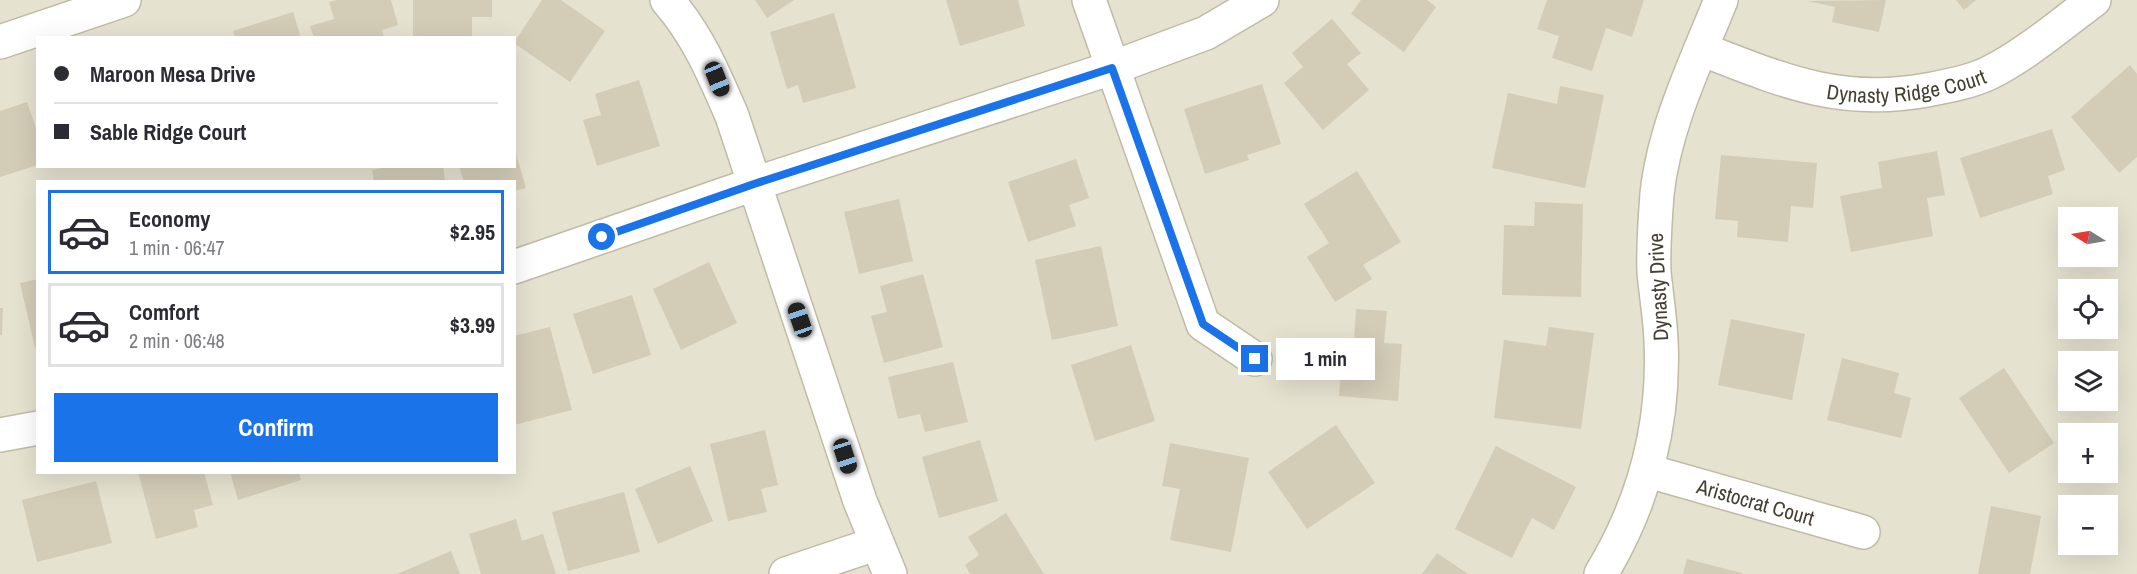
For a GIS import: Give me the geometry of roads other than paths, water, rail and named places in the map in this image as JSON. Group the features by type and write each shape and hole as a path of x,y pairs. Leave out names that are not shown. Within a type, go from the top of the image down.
{"street":[{"path":"0,42 124,0"},
{"path":"667,0 682,17 709,61 732,116 875,544 890,574"},
{"path":"1089,0 1203,324 1255,359"},
{"path":"516,266 754,184 1112,68 1206,33 1262,0"},
{"name":"Dynasty Drive","path":"1601,574 1617,547 1648,471 1657,424 1661,383 1661,339 1654,271 1657,193 1662,162 1676,114 1721,0"},
{"name":"Dynasty Ridge Court","path":"1701,48 1782,81 1822,91 1865,96 1909,93 1951,86 1987,74 2025,51 2094,0"},
{"path":"0,435 36,428"},
{"name":"Aristocrat Court","path":"1648,471 1863,532"},
{"path":"786,574 875,544"}]}
